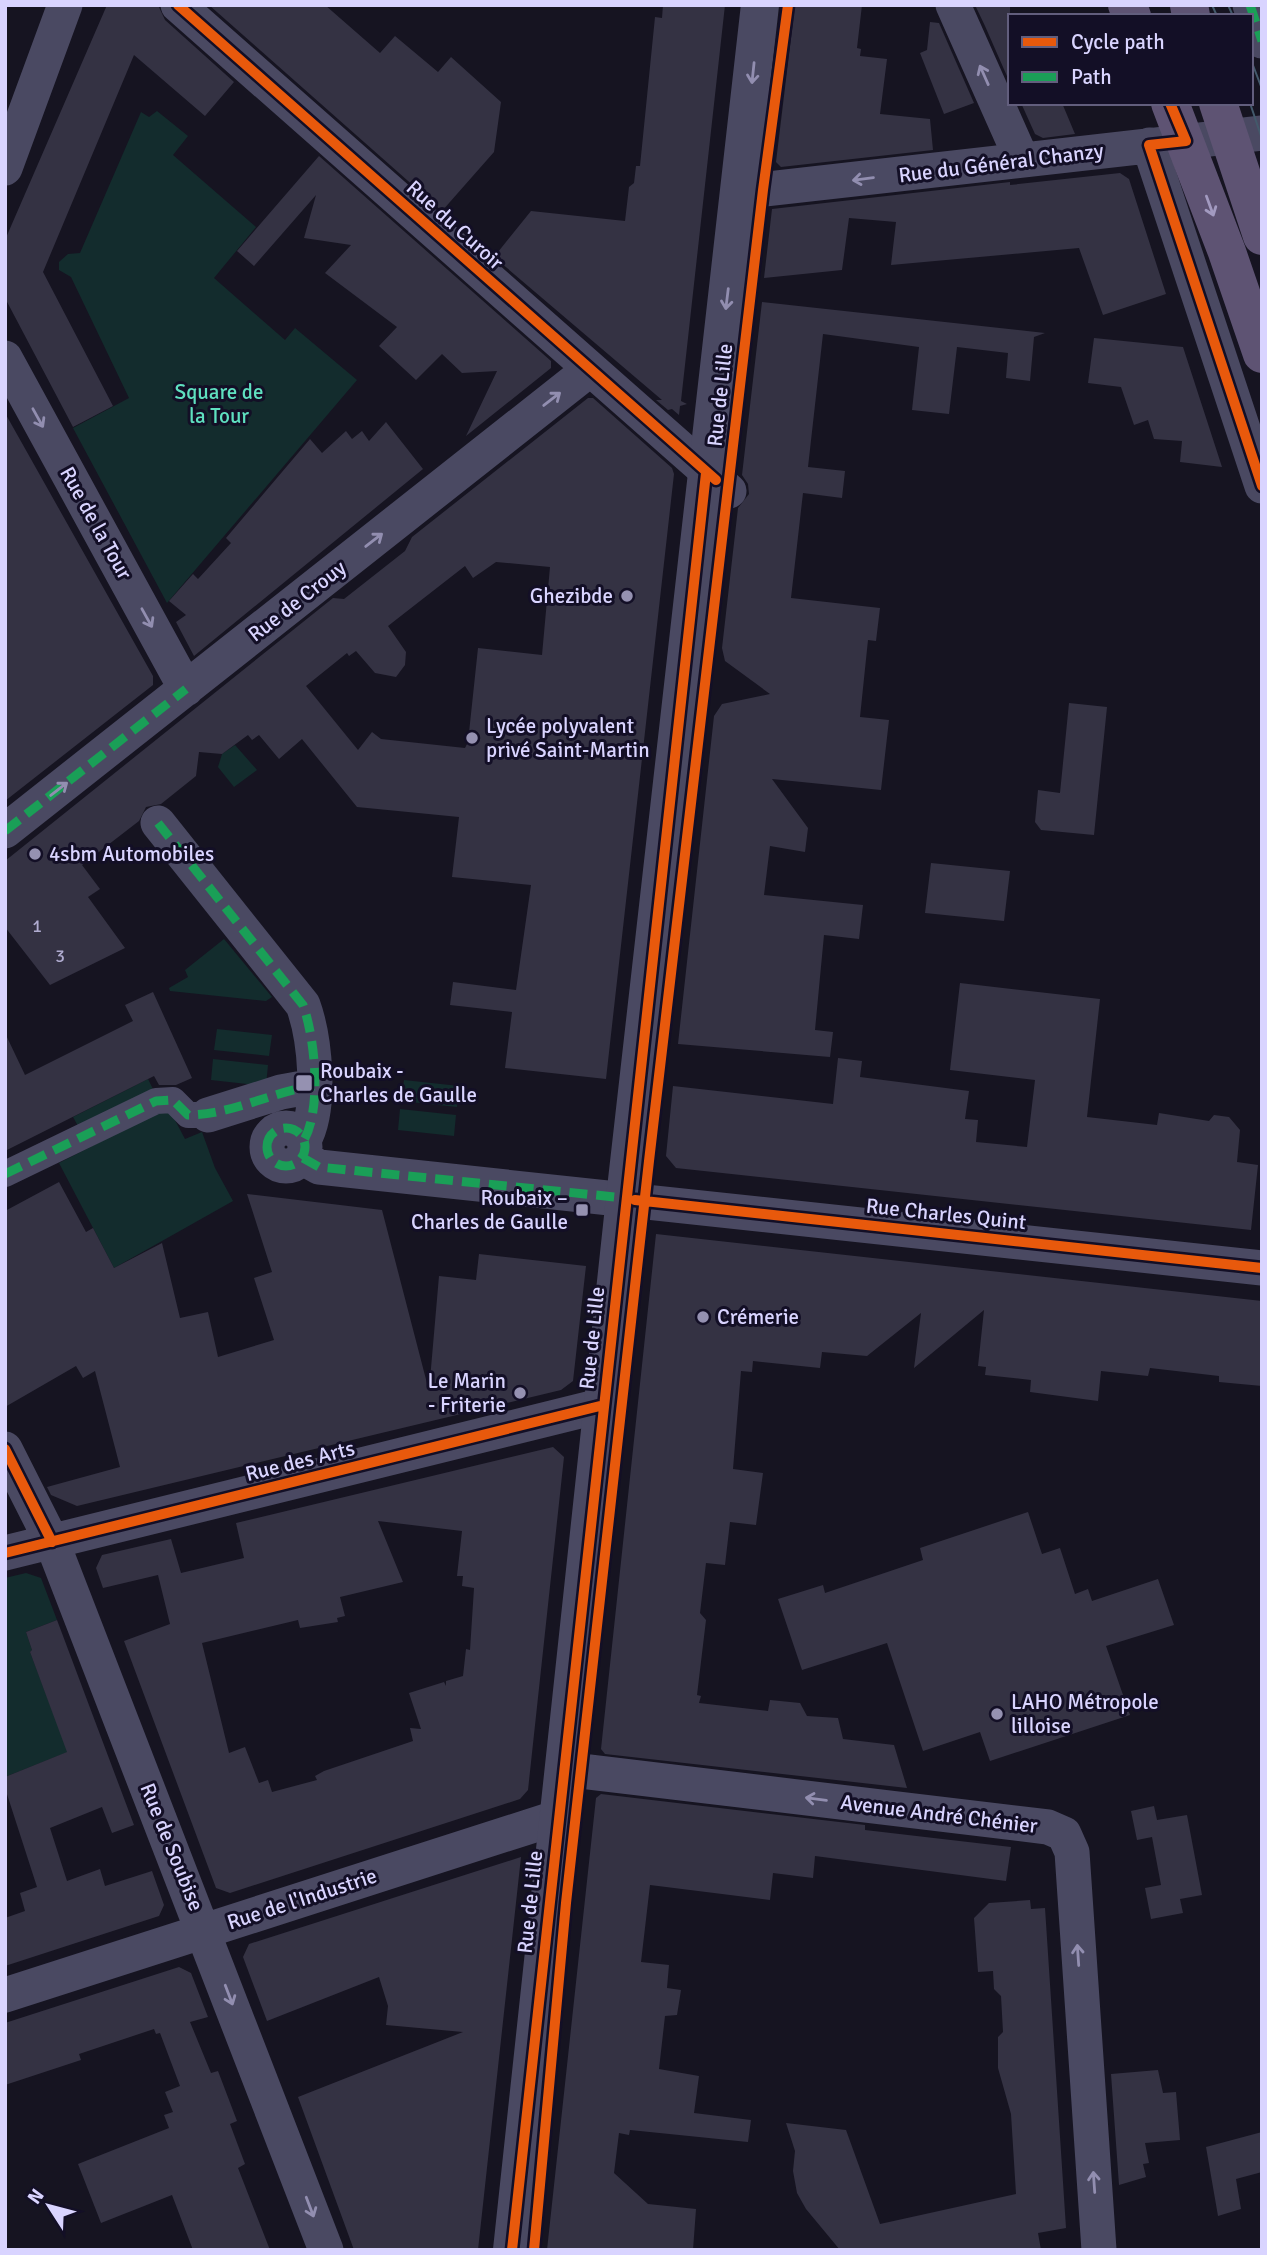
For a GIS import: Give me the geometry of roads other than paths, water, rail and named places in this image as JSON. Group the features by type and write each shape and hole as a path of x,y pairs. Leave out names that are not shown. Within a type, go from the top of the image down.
{"main road":[{"path":"1170,105 1168,143 1262,354"},
{"path":"1236,125 1262,236"}],"street":[{"path":"5,167 65,5"},
{"name":"Rue du Curoir","path":"178,5 718,482"},
{"name":"Rue de Lille","path":"512,2250 604,1405 635,1200 718,482 740,192 760,5"},
{"path":"953,5 1022,160"},
{"path":"1250,5 1262,41"},
{"name":"Rue du Général Chanzy","path":"740,192 1168,143 1236,125"},
{"path":"1168,143 1262,486"},
{"name":"Rue de la Tour","path":"5,358 186,689"},
{"name":"Rue de Crouy","path":"5,831 589,370"},
{"path":"5,1174 156,1101 173,1100 188,1115 208,1115 281,1092 314,1086 309,1023 299,998 158,823"},
{"name":"Rue Charles Quint","path":"314,1086 310,1127 303,1149 319,1167 1262,1268"},
{"name":"Rue des Arts","path":"5,1553 604,1405"},
{"name":"Rue de Soubise","path":"5,1449 52,1542 205,1931 326,2250"},
{"name":"Avenue André Chénier","path":"564,1769 1048,1827 1064,1834 1072,1852 1098,2250"},
{"name":"Rue de l'Industrie","path":"5,1995 559,1817"}],"tram line":[{"path":"1212,5 1216,14"},
{"path":"1228,5 1232,14"},
{"path":"1253,65 1262,89"},
{"path":"1251,105 1262,139"}],"place":[{"name":"Ghezibde","path":"627,596"},
{"name":"Lycée polyvalent privé Saint-Martin","path":"472,738"},
{"name":"4sbm Automobiles","path":"35,854"},
{"name":"Roubaix - Charles de Gaulle","path":"304,1083"},
{"name":"Roubaix – Charles de Gaulle","path":"582,1210"},
{"name":"Crémerie","path":"703,1317"},
{"name":"Le Marin - Friterie","path":"520,1393"},
{"name":"LAHO Métropole lilloise","path":"997,1714"}],"park label":[{"name":"Square de la Tour","path":"219,404"}]}
